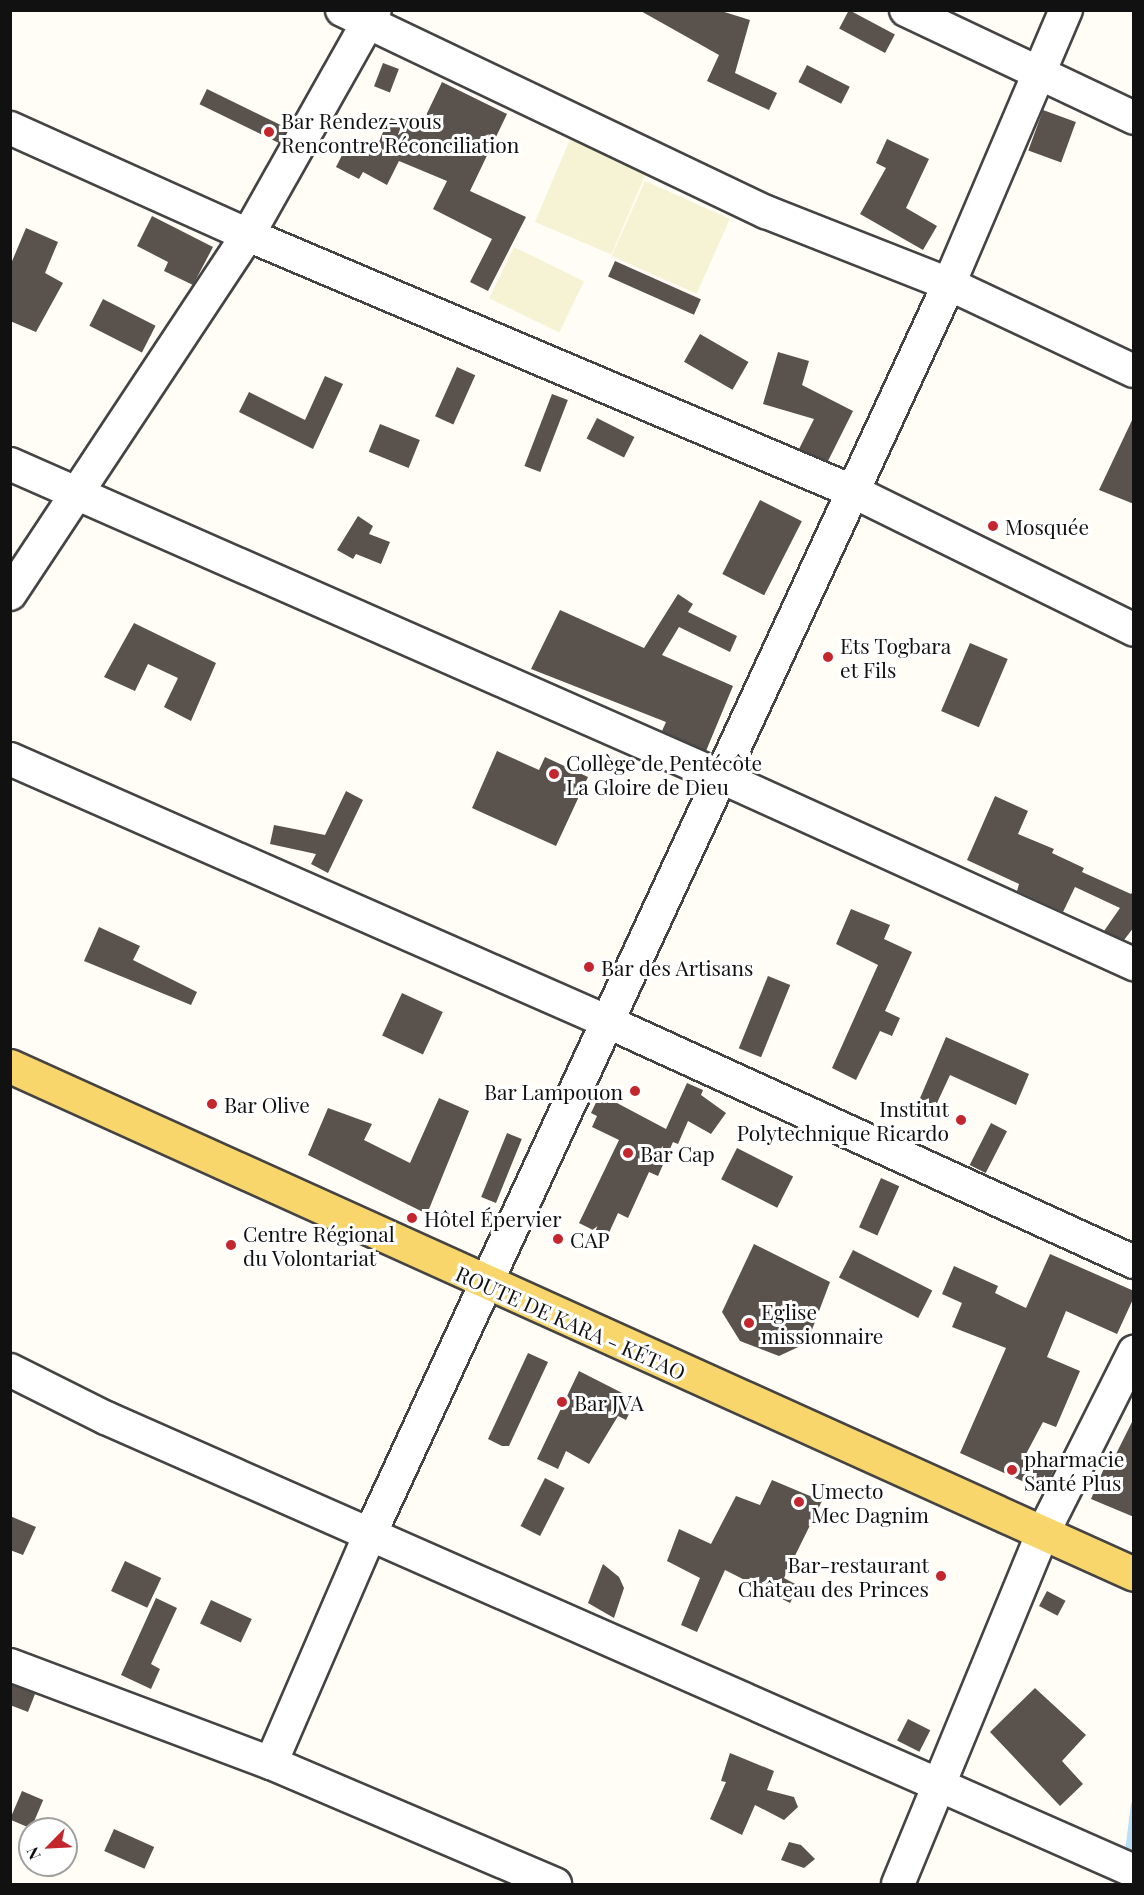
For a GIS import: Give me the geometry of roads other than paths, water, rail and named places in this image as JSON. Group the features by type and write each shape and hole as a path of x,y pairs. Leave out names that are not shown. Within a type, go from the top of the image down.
{"main road":[{"name":"ROUTE DE KARA - KÉTAO","path":"10,1066 489,1285 1134,1574"}],"street":[{"path":"906,10 1134,118"},
{"path":"271,1763 371,1532 489,1285 720,776 949,284 1037,73 1066,10"},
{"path":"10,594 248,235 362,14 766,212 949,284 1134,371"},
{"path":"10,128 248,235 852,491 1134,630"},
{"path":"10,465 76,496 720,776 1134,964"},
{"path":"10,759 608,1022 1134,1262"},
{"path":"898,1884 942,1786 1043,1533 1134,1352"},
{"path":"10,1370 106,1418 371,1532 1124,1867"},
{"path":"10,1665 271,1763 555,1884"}],"waterway":[{"path":"1127,1858 1134,1804"}],"place":[{"name":"Bar Rendez-vous Rencontre Réconciliation","path":"269,132"},
{"name":"Mosquée","path":"993,526"},
{"name":"Ets Togbara et Fils","path":"828,657"},
{"name":"Collège de Pentécôte La Gloire de Dieu","path":"554,774"},
{"name":"Bar des Artisans","path":"589,967"},
{"name":"Bar Lampouon","path":"635,1091"},
{"name":"Bar Olive","path":"212,1104"},
{"name":"Institut Polytechnique Ricardo","path":"961,1120"},
{"name":"Bar Cap","path":"628,1153"},
{"name":"Hôtel Épervier","path":"412,1218"},
{"name":"CAP","path":"558,1239"},
{"name":"Centre Régional du Volontariat","path":"231,1245"},
{"name":"Eglise missionnaire","path":"749,1323"},
{"name":"Bar JVA","path":"562,1402"},
{"name":"pharmacie Santé Plus","path":"1012,1470"},
{"name":"Umecto Mec Dagnim","path":"799,1502"},
{"name":"Bar-restaurant Château des Princes","path":"941,1576"}]}
